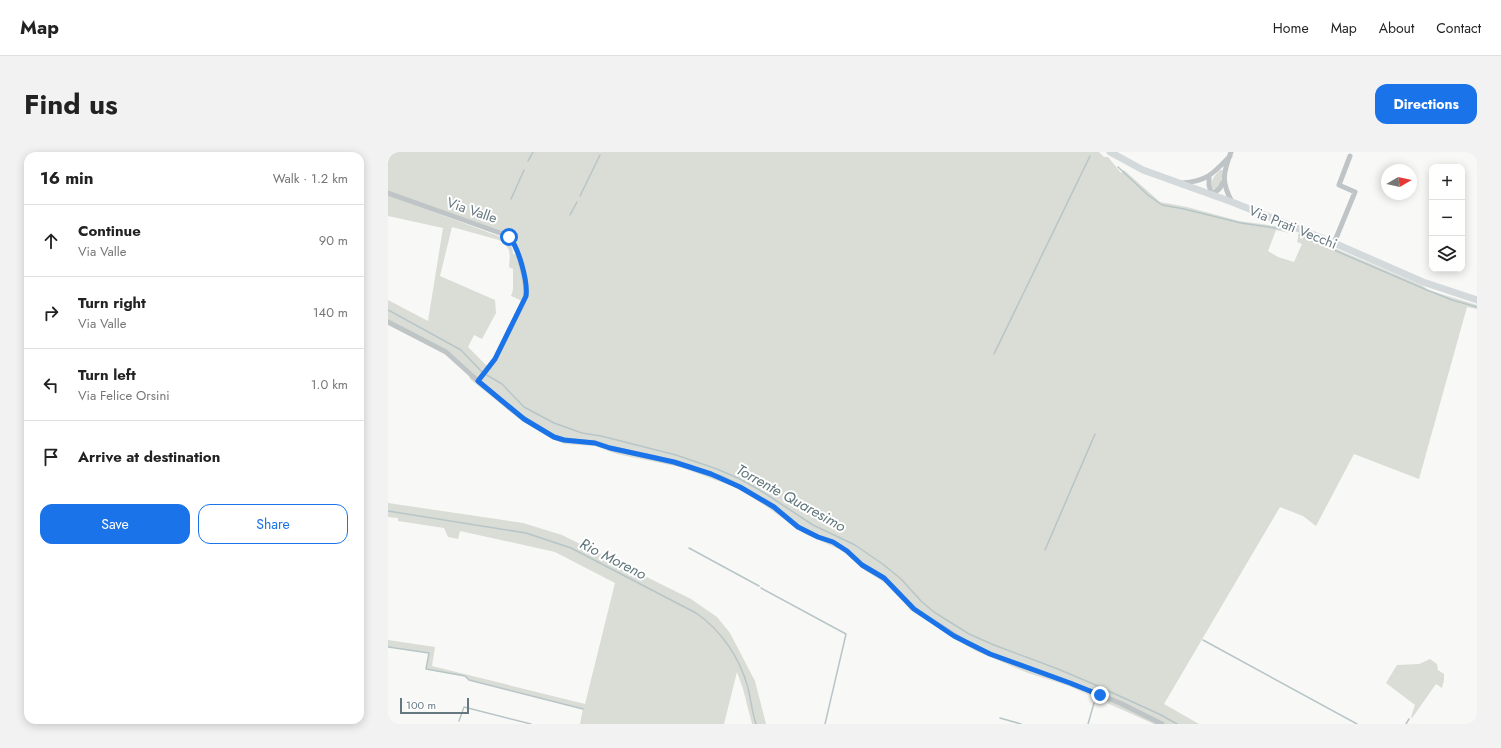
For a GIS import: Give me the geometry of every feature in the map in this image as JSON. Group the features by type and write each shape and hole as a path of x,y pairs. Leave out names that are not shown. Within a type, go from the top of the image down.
{"main road":[{"name":"Via Prati Vecchi","path":"1110,152 1133,166 1232,202 1334,242 1423,282 1477,300"}],"street":[{"path":"1210,176 1209,185 1212,195 1220,188 1223,182 1231,154"},
{"path":"1179,183 1194,182 1210,176 1231,154"},
{"path":"1334,242 1355,192 1339,185 1350,156"},
{"path":"1223,182 1232,202"},
{"name":"Via Valle","path":"388,193 504,234 512,240 522,266 526,285 526,296 495,359 479,379"},
{"path":"388,322 446,352 524,419 554,437 564,440 595,443 610,448 674,462 711,474 740,487 774,507 798,527 818,537 833,542 847,551 862,565 884,578 914,609 968,643 990,654 1107,698 1162,724"}],"shaded area":[{"path":"388,152 1099,152 1104,157 1108,157 1121,173 1124,170 1160,202 1187,207 1239,221 1282,227 1295,231 1294,234 1276,230 1268,251 1278,257 1294,262 1302,244 1297,242 1299,233 1423,286 1428,290 1477,305 1477,309 1467,307 1419,479 1354,454 1316,526 1303,516 1280,507 1164,704 1199,724 1154,724 1069,686 1028,673 976,651 910,610 894,590 866,571 841,550 805,534 767,507 732,486 680,467 617,454 595,446 565,444 552,439 523,421 470,379 468,373 446,354 388,325 388,300 428,321 443,228 388,216 388,195 501,237 510,244 513,254 518,255 512,240 388,193","holes":["452,227 499,240 506,246 510,255 509,267 513,269 513,290 511,296 523,303 488,367 468,347 474,335 482,339 496,313 495,300 440,276"]},
{"path":"1220,170 1223,170 1221,184 1214,190 1212,187 1212,182"},
{"path":"388,503 523,523 562,535 691,599 717,617 730,633 755,681 766,724 752,724 737,672 724,724 580,724 583,709 469,680 465,676 426,669 429,653 388,647 388,640 435,647 432,666 585,704 615,583 555,552 460,531 458,539 448,537 444,528 398,521 398,518 388,517"},
{"path":"1430,659 1437,664 1438,670 1444,674 1442,688 1436,684 1412,718 1415,705 1386,683 1397,665 1419,664"}],"waterway":[{"path":"528,161 533,152"},
{"path":"580,196 600,155"},
{"path":"994,354 1090,156"},
{"path":"1118,167 1148,195 1162,205 1241,223 1294,232"},
{"path":"511,199 524,170"},
{"path":"570,215 577,202"},
{"path":"1299,235 1427,290 1452,300 1477,307"},
{"name":"Torrente Quaresimo","path":"388,310 461,350 482,372"},
{"name":"Torrente Quaresimo","path":"485,374 502,384 524,407 554,423 582,433 601,436 676,455 717,469 740,479 763,492 813,525 855,545 901,579 922,602 934,612 969,634 1091,683 1159,714 1177,724"},
{"path":"1045,550 1095,434"},
{"name":"Rio Moreno","path":"388,511 526,533 571,548 696,613 714,628 735,656 748,688 756,724"},
{"path":"689,548 759,586"},
{"path":"761,588 846,634 825,724"},
{"path":"1203,640 1357,724"},
{"path":"388,647 429,653 426,669 465,676 469,680 583,709"},
{"path":"1088,724 1094,703"},
{"path":"459,721 464,707 531,724"},
{"path":"1000,718 1021,724"},
{"path":"1406,724 1409,719"}],"route":[{"path":"509,237 512,240 522,266 526,285 526,296 495,359 478,381 524,419 554,437 564,440 595,443 610,448 674,462 722,478 759,497 774,507 798,527 840,546 862,565 893,585 906,602 914,609 954,636 990,654 1100,695"}]}
